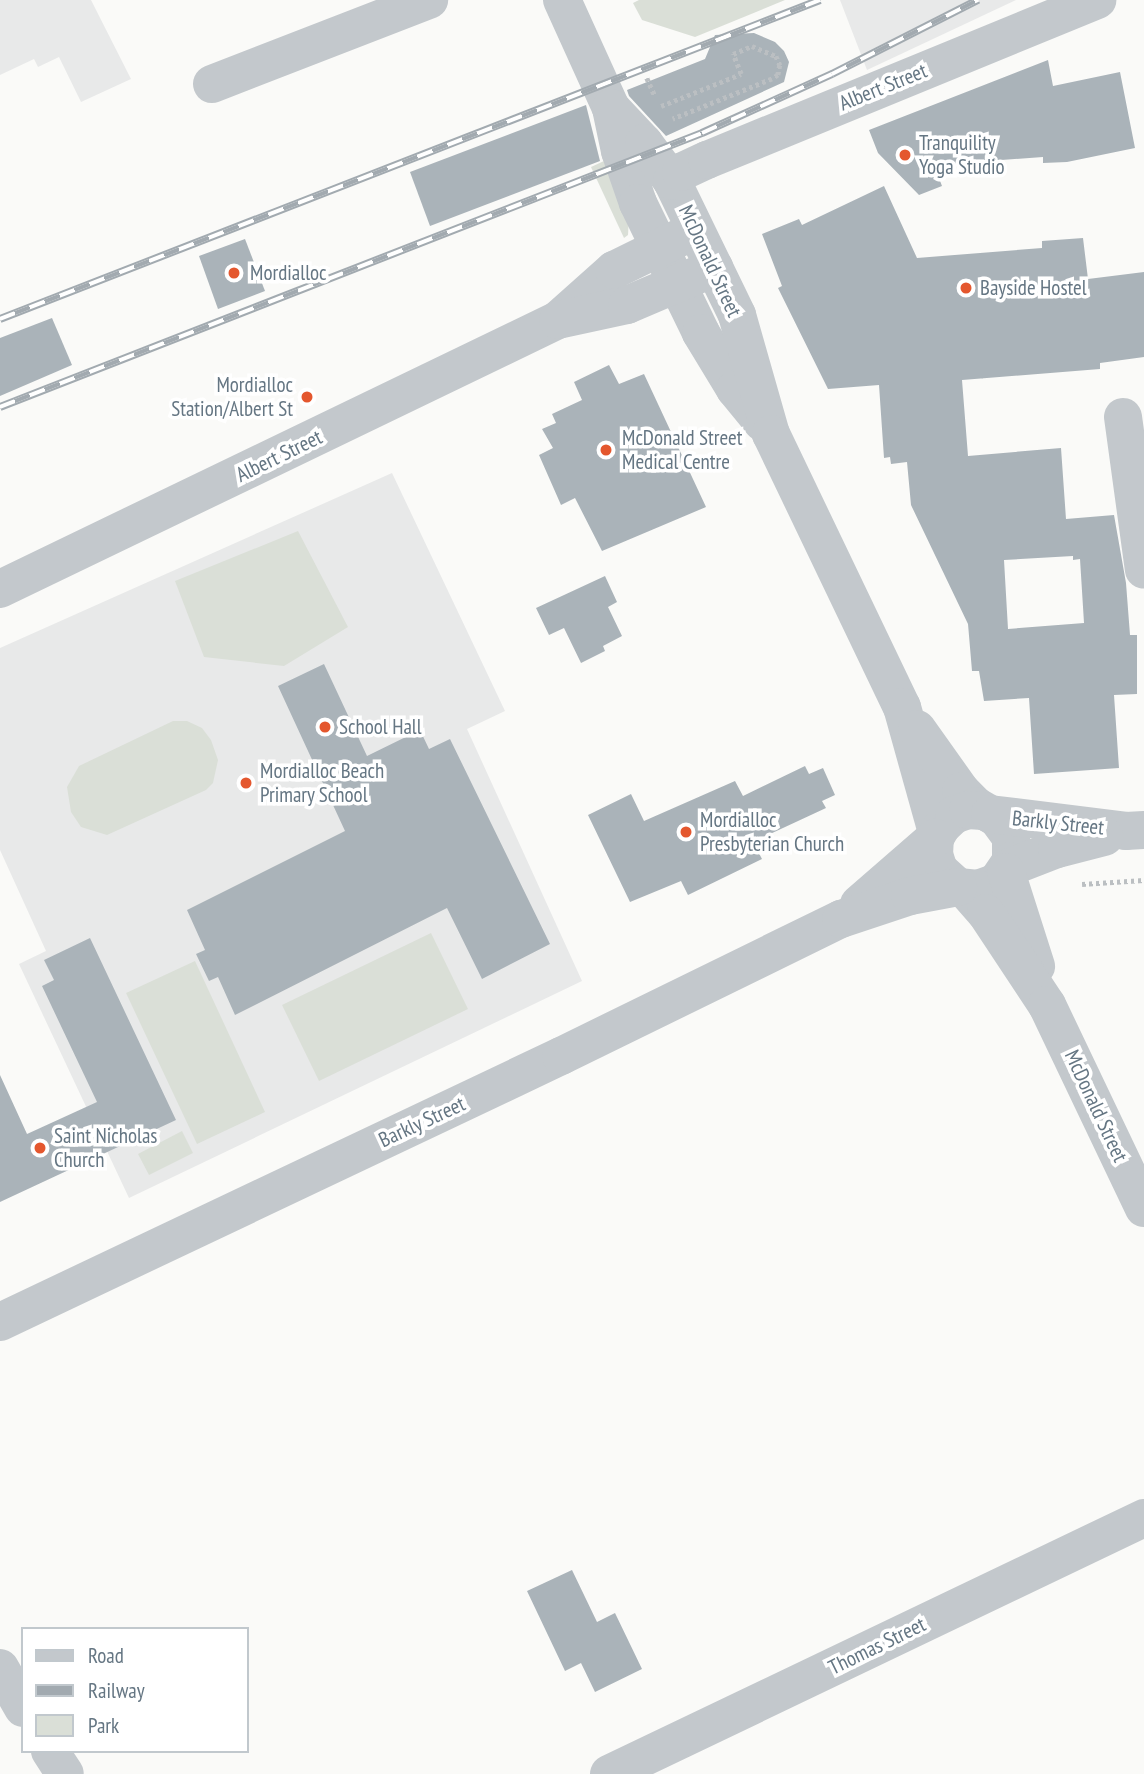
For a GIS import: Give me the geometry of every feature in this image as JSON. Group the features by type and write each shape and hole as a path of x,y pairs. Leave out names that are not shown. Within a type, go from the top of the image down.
{"street":[{"path":"212,84 429,0"},
{"name":"McDonald Street","path":"562,0 611,108 624,164 659,247 701,333 735,389 771,434"},
{"name":"Albert Street","path":"672,181 681,172 755,140 1098,0"},
{"name":"McDonald Street","path":"611,108 645,143 672,181 696,229 737,315 757,376 771,434 902,707 961,792 986,813"},
{"name":"Albert Street","path":"558,320 614,270 696,229"},
{"name":"Albert Street","path":"0,589 558,320 627,305 714,268"},
{"path":"1123,417 1144,570"},
{"name":"McDonald Street","path":"902,707 936,835"},
{"path":"968,810 986,813 1003,823 1011,837 1013,853 1007,870 997,882 984,888 961,888 939,870 934,855 936,835 954,815 968,810"},
{"name":"Barkly Street","path":"986,813 1135,830"},
{"name":"Barkly Street","path":"1007,870 1057,849 1135,830"},
{"name":"Barkly Street","path":"841,919 936,835"},
{"name":"McDonald Street","path":"1007,870 1047,1005"},
{"name":"McDonald Street","path":"961,888 986,914 1047,1005 1144,1208"},
{"name":"Barkly Street","path":"0,1322 549,1062 841,919 910,896 961,888"},
{"name":"Thomas Street","path":"609,1774 670,1761 1144,1518"},
{"path":"0,1668 21,1704"},
{"path":"51,1753 65,1774"}],"path":[{"path":"659,106 741,74 733,54 752,46 776,56 780,65 778,75 772,79 665,122"},
{"path":"1080,884 1144,880"}],"shaded area":[{"path":"0,0 91,0 131,79 81,102 59,57 38,67 34,59 0,75"},
{"path":"840,0 1016,0 867,70"},
{"name":"Mordialloc Beach Primary School","path":"392,473 505,711 467,729 582,981 129,1198 19,964 46,951 0,850 0,648"}],"green space":[{"path":"639,0 785,0 695,37 642,20 633,3"},
{"path":"604,161 629,217 628,235 624,238 591,167"},
{"path":"298,531 348,627 284,666 204,657 175,581"},
{"path":"173,721 187,721 202,728 211,740 218,760 213,783 206,790 107,835 81,827 71,812 67,787 79,766"},
{"path":"431,933 468,1009 319,1081 282,1005"},
{"path":"195,961 265,1112 197,1144 126,993"},
{"path":"182,1131 193,1153 149,1175 138,1154"}],"building":[{"path":"754,33 775,42 784,51 789,62 784,82 666,136 629,96 627,90 705,59 715,35"},
{"path":"1048,60 1053,86 1120,72 1135,148 1067,162 1043,163 1043,157 934,165 942,186 919,195 878,153 869,130"},
{"path":"586,105 600,161 430,226 410,172"},
{"path":"884,186 917,258 1042,248 1042,241 1083,238 1088,279 1144,272 1144,357 1100,363 1100,369 962,380 968,456 1061,448 1066,519 1114,515 1126,583 1130,635 1137,635 1137,694 1114,695 1119,768 1034,774 1029,698 984,701 979,671 972,671 968,624 911,505 907,462 891,464 890,457 884,458 879,385 828,389 778,288 782,286 762,234 799,219 802,225","holes":["1073,556 1073,560 1080,559 1084,623 1008,629 1004,560"]},
{"path":"245,239 265,291 218,309 199,256"},
{"path":"52,318 72,365 0,396 0,338"},
{"name":"McDonald Street Medical Centre","path":"609,365 619,384 644,374 706,507 602,551 575,498 561,505 539,455 553,448 542,429 556,423 552,414 582,400 574,382"},
{"path":"605,576 617,602 608,607 622,636 603,646 605,651 581,663 564,628 549,635 536,608"},
{"path":"324,664 367,756 420,730 429,749 450,739 550,944 482,979 447,908 235,1015 218,977 209,981 196,954 205,950 187,910 345,831 278,686"},
{"name":"Mordialloc Presbyterian Church","path":"805,766 809,774 823,768 835,795 822,801 826,808 753,842 762,859 688,895 681,881 630,902 588,815 631,794 644,821 735,781 743,796"},
{"path":"90,938 176,1120 0,1202 0,1075 27,1134 97,1102 42,986 54,980 44,960"},
{"path":"572,1570 597,1622 615,1613 642,1669 595,1692 581,1663 565,1671 527,1591"}],"railway":[{"path":"0,319 820,0"},
{"path":"0,407 702,133 832,74 978,0"}],"place":[{"name":"Tranquility Yoga Studio","path":"905,155"},
{"name":"Mordialloc","path":"234,273"},
{"name":"Bayside Hostel","path":"966,288"},
{"name":"Mordialloc Station/Albert St","path":"307,397"},
{"name":"McDonald Street Medical Centre","path":"606,450"},
{"name":"School Hall","path":"325,727"},
{"name":"Mordialloc Beach Primary School","path":"246,783"},
{"name":"Mordialloc Presbyterian Church","path":"686,832"},
{"name":"Saint Nicholas Church","path":"40,1148"}]}
